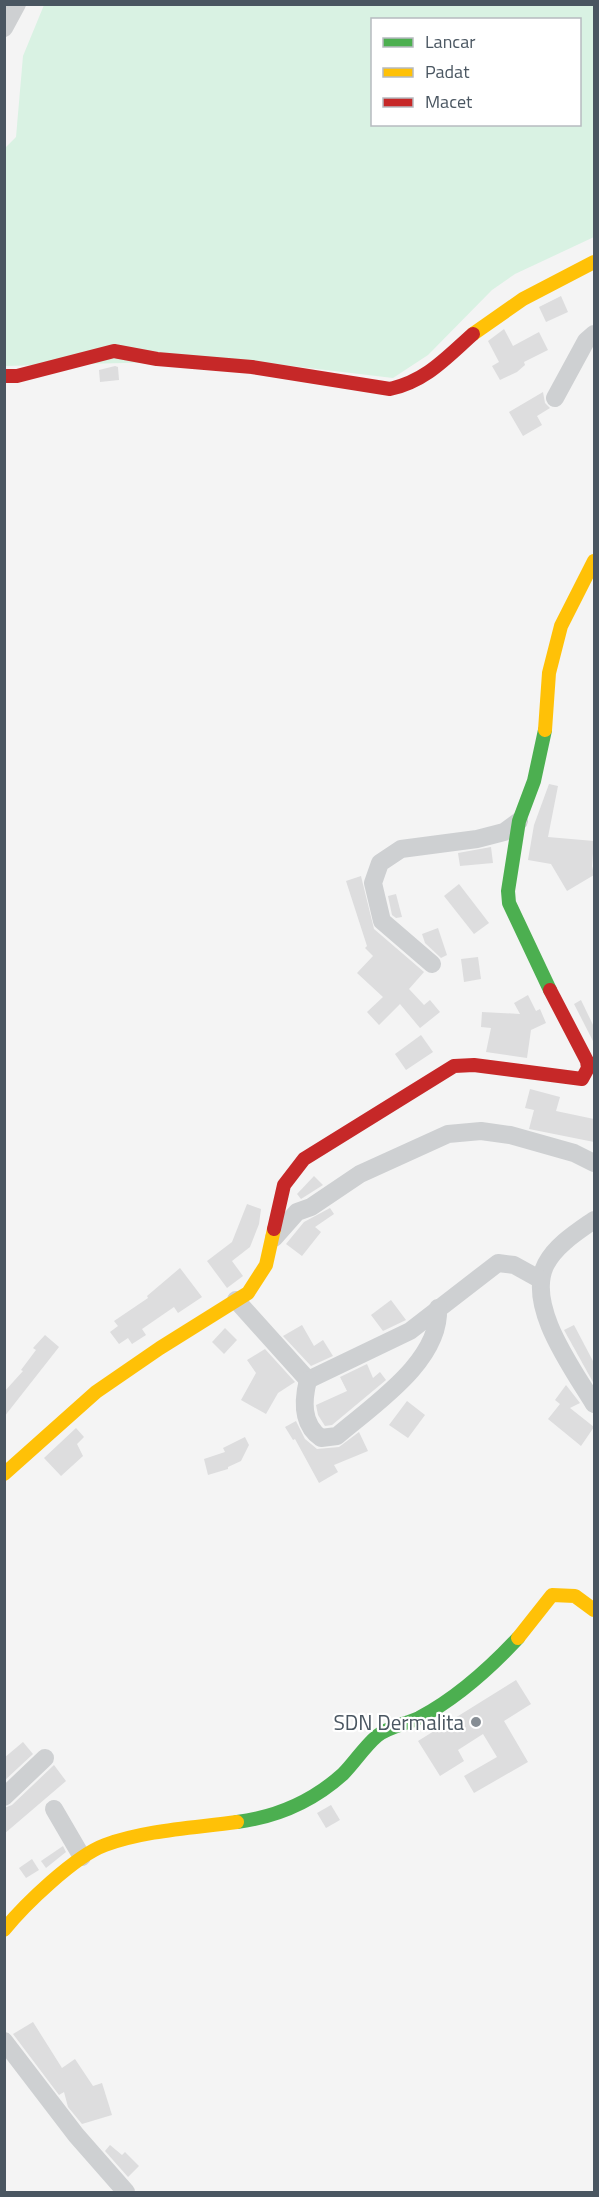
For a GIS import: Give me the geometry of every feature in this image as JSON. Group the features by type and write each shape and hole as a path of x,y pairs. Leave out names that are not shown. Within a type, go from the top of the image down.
{"street":[{"path":"4,28 17,4"},
{"path":"4,376 17,376 114,351 157,359 252,367 390,389 405,387 419,382 434,372 483,326 594,262"},
{"path":"555,398 586,341 594,334"},
{"path":"4,1474 27,1456 74,1410 124,1372 236,1300 260,1281 269,1263 284,1187 298,1166 324,1146 454,1066 474,1065 574,1080 582,1079 586,1075 587,1061 526,945 509,903 508,891 519,821 538,765 547,722 549,673 561,626 594,561"},
{"path":"432,964 382,921 373,883 380,863 401,849 477,839 504,832 519,821"},
{"path":"274,1238 297,1212 311,1207 360,1174 448,1134 481,1131 510,1135 574,1154 594,1163"},
{"path":"594,1220 559,1248 546,1264 541,1280 540,1295 547,1320 594,1404"},
{"path":"438,1308 438,1325 433,1338 412,1371 337,1436 321,1438 315,1434 306,1416 303,1398 308,1380 410,1331 438,1308 498,1263 514,1265 541,1280"},
{"path":"236,1300 308,1380"},
{"path":"4,1930 31,1901 82,1857 105,1845 129,1838 259,1819 300,1804 321,1792 344,1773 378,1735 420,1717 486,1673 530,1626 552,1595 570,1593 580,1597 594,1610"},
{"path":"4,1797 45,1758"},
{"path":"54,1809 82,1857"},
{"path":"4,2041 76,2135 126,2193"}],"green space":[{"path":"44,5 594,5 594,237 515,274 492,290 428,355 393,378 242,360 5,366 5,148 16,137 23,56"}],"building":[{"path":"561,296 568,312 546,322 539,307"},
{"path":"504,329 513,346 539,332 548,350 524,362 525,365 517,372 500,380 492,366 499,362 488,341"},
{"path":"118,367 119,380 100,382 99,370"},
{"path":"543,392 545,403 550,408 537,416 542,425 523,436 509,412"},
{"path":"549,784 558,786 548,837 594,841 592,866 594,875 567,891 551,864 528,860 534,825"},
{"path":"491,847 493,863 460,866 458,853"},
{"path":"361,876 374,929 424,972 409,989 424,1005 430,1000 440,1012 420,1028 400,1004 379,1025 367,1012 383,997 357,973 373,956 365,948 367,946 346,881"},
{"path":"459,884 489,923 474,934 444,896"},
{"path":"396,894 402,917 396,918 392,915 388,896"},
{"path":"438,928 447,955 441,958 425,943 422,934"},
{"path":"478,957 481,979 464,982 461,959"},
{"path":"528,995 536,1011 540,1009 546,1023 531,1030 527,1058 486,1052 491,1028 481,1027 482,1012 520,1014 514,1003"},
{"path":"581,1000 594,1027 594,1043 574,1004"},
{"path":"421,1035 433,1052 406,1070 395,1054"},
{"path":"530,1089 560,1097 556,1111 594,1119 594,1142 529,1129 534,1110 525,1108"},
{"path":"314,1176 323,1185 301,1199 297,1194"},
{"path":"247,1204 261,1209 259,1224 250,1247 232,1261 243,1276 227,1288 207,1261 232,1242"},
{"path":"330,1208 334,1214 315,1227 321,1232 302,1256 286,1244 304,1222"},
{"path":"180,1268 202,1297 178,1313 174,1307 142,1329 146,1335 132,1344 128,1338 119,1344 110,1332 118,1326 114,1321 148,1298 147,1296"},
{"path":"391,1300 406,1320 383,1331 371,1315"},
{"path":"302,1325 314,1346 323,1340 333,1356 311,1366 283,1336"},
{"path":"574,1325 594,1363 594,1384 564,1330"},
{"path":"225,1328 237,1340 224,1354 212,1342"},
{"path":"45,1335 59,1347 4,1417 4,1392 23,1371 21,1370 36,1350 33,1348"},
{"path":"265,1349 295,1382 278,1393 266,1414 241,1400 256,1373 247,1360"},
{"path":"367,1364 373,1378 380,1372 386,1380 332,1425 325,1426 318,1415 316,1405 347,1391 340,1377"},
{"path":"566,1385 580,1403 570,1408 594,1427 581,1446 548,1419 560,1404 555,1400"},
{"path":"407,1401 425,1415 408,1438 389,1425"},
{"path":"296,1421 305,1439 317,1449 339,1447 359,1432 368,1451 334,1465 338,1472 319,1483 295,1439 293,1440 285,1427"},
{"path":"76,1428 84,1437 77,1444 83,1456 61,1476 44,1458"},
{"path":"245,1437 249,1445 241,1461 228,1469 208,1475 204,1459 225,1452 223,1448"},
{"path":"516,1680 531,1704 504,1721 528,1762 474,1793 464,1776 497,1757 483,1734 458,1750 464,1761 440,1776 418,1741"},
{"path":"23,1742 33,1754 4,1781 4,1758"},
{"path":"54,1765 66,1781 4,1834 4,1808 12,1805"},
{"path":"331,1805 340,1820 326,1828 317,1813"},
{"path":"63,1846 66,1852 46,1868 41,1861"},
{"path":"32,1859 39,1870 26,1878 19,1868"},
{"path":"33,2022 62,2068 75,2059 93,2086 102,2083 112,2115 82,2124 68,2107 64,2092 59,2095 13,2034"},
{"path":"110,2145 122,2155 125,2152 139,2166 128,2177 105,2151"}],"traffic: fast":[{"path":"545,730 534,781 519,821 508,891 509,903 550,990"},
{"path":"237,1822 280,1812 307,1800 343,1774 377,1736 419,1718 459,1692 484,1672 518,1638"}],"traffic: slow":[{"path":"473,334 523,299 594,262"},
{"path":"545,730 549,673 561,626 594,561"},
{"path":"4,1474 96,1392 160,1348 248,1293 266,1265 274,1229"},
{"path":"518,1638 552,1595 575,1596 594,1610"},
{"path":"4,1930 37,1895 65,1870 79,1859 105,1845 153,1833 237,1822"}],"traffic: jam":[{"path":"4,376 17,376 114,351 157,359 252,367 390,389 425,374 473,334"},
{"path":"274,1229 284,1185 304,1159 454,1066 474,1065 582,1079 588,1068 587,1061 550,990"}],"place":[{"name":"SDN Dermalita","path":"476,1722"}]}
